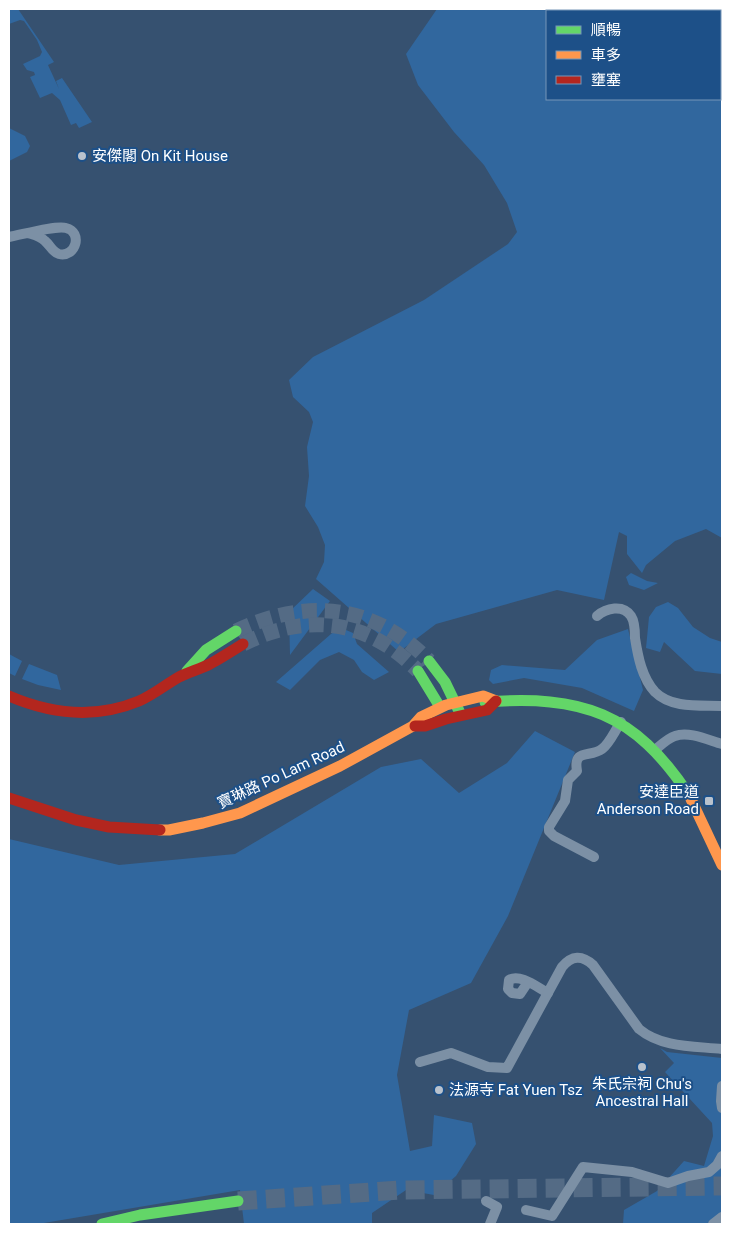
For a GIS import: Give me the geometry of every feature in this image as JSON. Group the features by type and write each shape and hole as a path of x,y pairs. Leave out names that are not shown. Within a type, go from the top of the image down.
{"main road":[{"path":"184,674 206,650 236,631"},
{"path":"9,696 28,704 60,712 75,714 102,712 139,701 184,674 212,663 243,644"},
{"path":"429,661 445,682 458,710 496,701 528,700 568,703 621,722 655,750 669,767 692,800 722,865"},
{"path":"418,671 438,702"},
{"name":"寶琳路 Po Lam Road","path":"9,798 76,820 110,827 169,830 210,822 240,813 340,766 413,726 438,702 458,710"},
{"name":"寶琳路 Po Lam Road","path":"413,726 426,726 458,710"},
{"path":"102,1224 140,1215 238,1201"}],"street":[{"path":"9,237 28,233 59,228 70,229 74,234 76,242 74,249 68,253 60,254 54,251 41,238 28,233"},
{"path":"50,245 49,236 55,229 59,228"},
{"path":"597,616 609,608 625,610 630,614 634,625 638,658 642,672 656,692 664,699 690,705 722,706"},
{"path":"594,858 554,836 549,831 549,827 565,801 568,780 577,771 575,763 577,758 581,755 601,750 621,722"},
{"path":"655,750 674,736 682,734 722,744"},
{"path":"420,1062 451,1053 488,1066 507,1068 566,962 572,958 580,957 587,959 593,964 639,1029 648,1036 666,1043 722,1049"},
{"path":"528,982 548,993"},
{"path":"722,1086 722,1108"},
{"path":"526,1210 552,1216 583,1167 632,1172 668,1183 688,1176 709,1172 717,1165 722,1156"},
{"path":"486,1201 497,1207 490,1224"},
{"path":"713,1224 722,1217"}],"shaded area":[{"path":"9,9 18,9 54,62 48,65 59,89 56,81 62,78 92,122 79,128 76,123 71,125 60,100 52,93 40,98 30,77 35,75 34,72 27,70 23,64 40,56 42,52 37,40 24,21 20,20 9,24"},
{"path":"437,9 722,9 722,538 706,529 675,541 646,565 642,573 627,554 627,536 619,532 604,600 557,590 436,624 399,652 316,579 324,562 325,545 318,527 305,506 309,476 307,447 313,422 309,412 293,397 289,380 313,357 424,300 508,244 517,232 507,203 484,165 454,132 418,85 406,54"},
{"path":"9,128 25,136 30,146 27,152 9,161"},
{"path":"631,573 647,581 658,583 644,590 629,585 626,577"},
{"path":"313,589 330,601 290,655 289,612"},
{"path":"668,602 678,608 693,627 710,638 722,642 722,674 695,671 664,642 660,652 646,648 649,617 656,607"},
{"path":"339,627 353,633 357,644 389,672 374,680 362,672 354,660 339,652 320,660 290,690 276,682"},
{"path":"628,629 643,690 634,711 582,688 524,678 493,684 489,680 491,670 502,665 565,670 597,640"},
{"path":"9,654 22,661 15,676 9,673"},
{"path":"29,664 57,675 61,690 22,679"},
{"path":"535,731 575,752 508,916 471,983 409,1010 397,1075 410,1151 432,1146 434,1115 472,1123 476,1144 456,1176 434,1195 406,1190 372,1213 372,1224 244,1224 240,1190 38,1224 9,1224 9,839 119,865 235,854 381,767 421,759 459,793 507,763"},
{"path":"660,1048 667,1052 722,1058 722,1224 623,1224 624,1210 657,1191 684,1161 704,1166 713,1136 712,1123 665,1072 674,1063"}],"tunnel":[{"path":"236,631 262,620 288,614 313,611 338,612 362,617 385,627 408,642 429,661"},
{"path":"243,644 290,627 335,626 357,631 378,640 418,671"},
{"path":"238,1201 401,1190 722,1186"}],"traffic: fast":[{"path":"187,671 206,650 236,631"},
{"path":"429,661 445,682 460,713"},
{"path":"418,671 440,707"},
{"path":"485,702 550,702 578,706 603,715 626,727 648,744 689,795"},
{"path":"102,1224 140,1215 238,1201"}],"traffic: slow":[{"path":"160,830 203,823 240,813 340,766 413,726 421,717 446,705 483,696 496,701"},
{"path":"689,795 722,865"}],"traffic: jam":[{"path":"9,696 41,707 74,712 90,712 123,707 144,699 179,677 210,664 243,644"},
{"path":"415,726 425,726 446,719 487,710 496,701"},
{"path":"9,798 76,820 109,827 160,830"}],"place":[{"name":"安傑閣 On Kit House","path":"82,156"},
{"name":"安達臣道 Anderson Road","path":"709,801"},
{"name":"朱氏宗祠 Chu's Ancestral Hall","path":"642,1067"},
{"name":"法源寺 Fat Yuen Tsz","path":"439,1090"}]}
